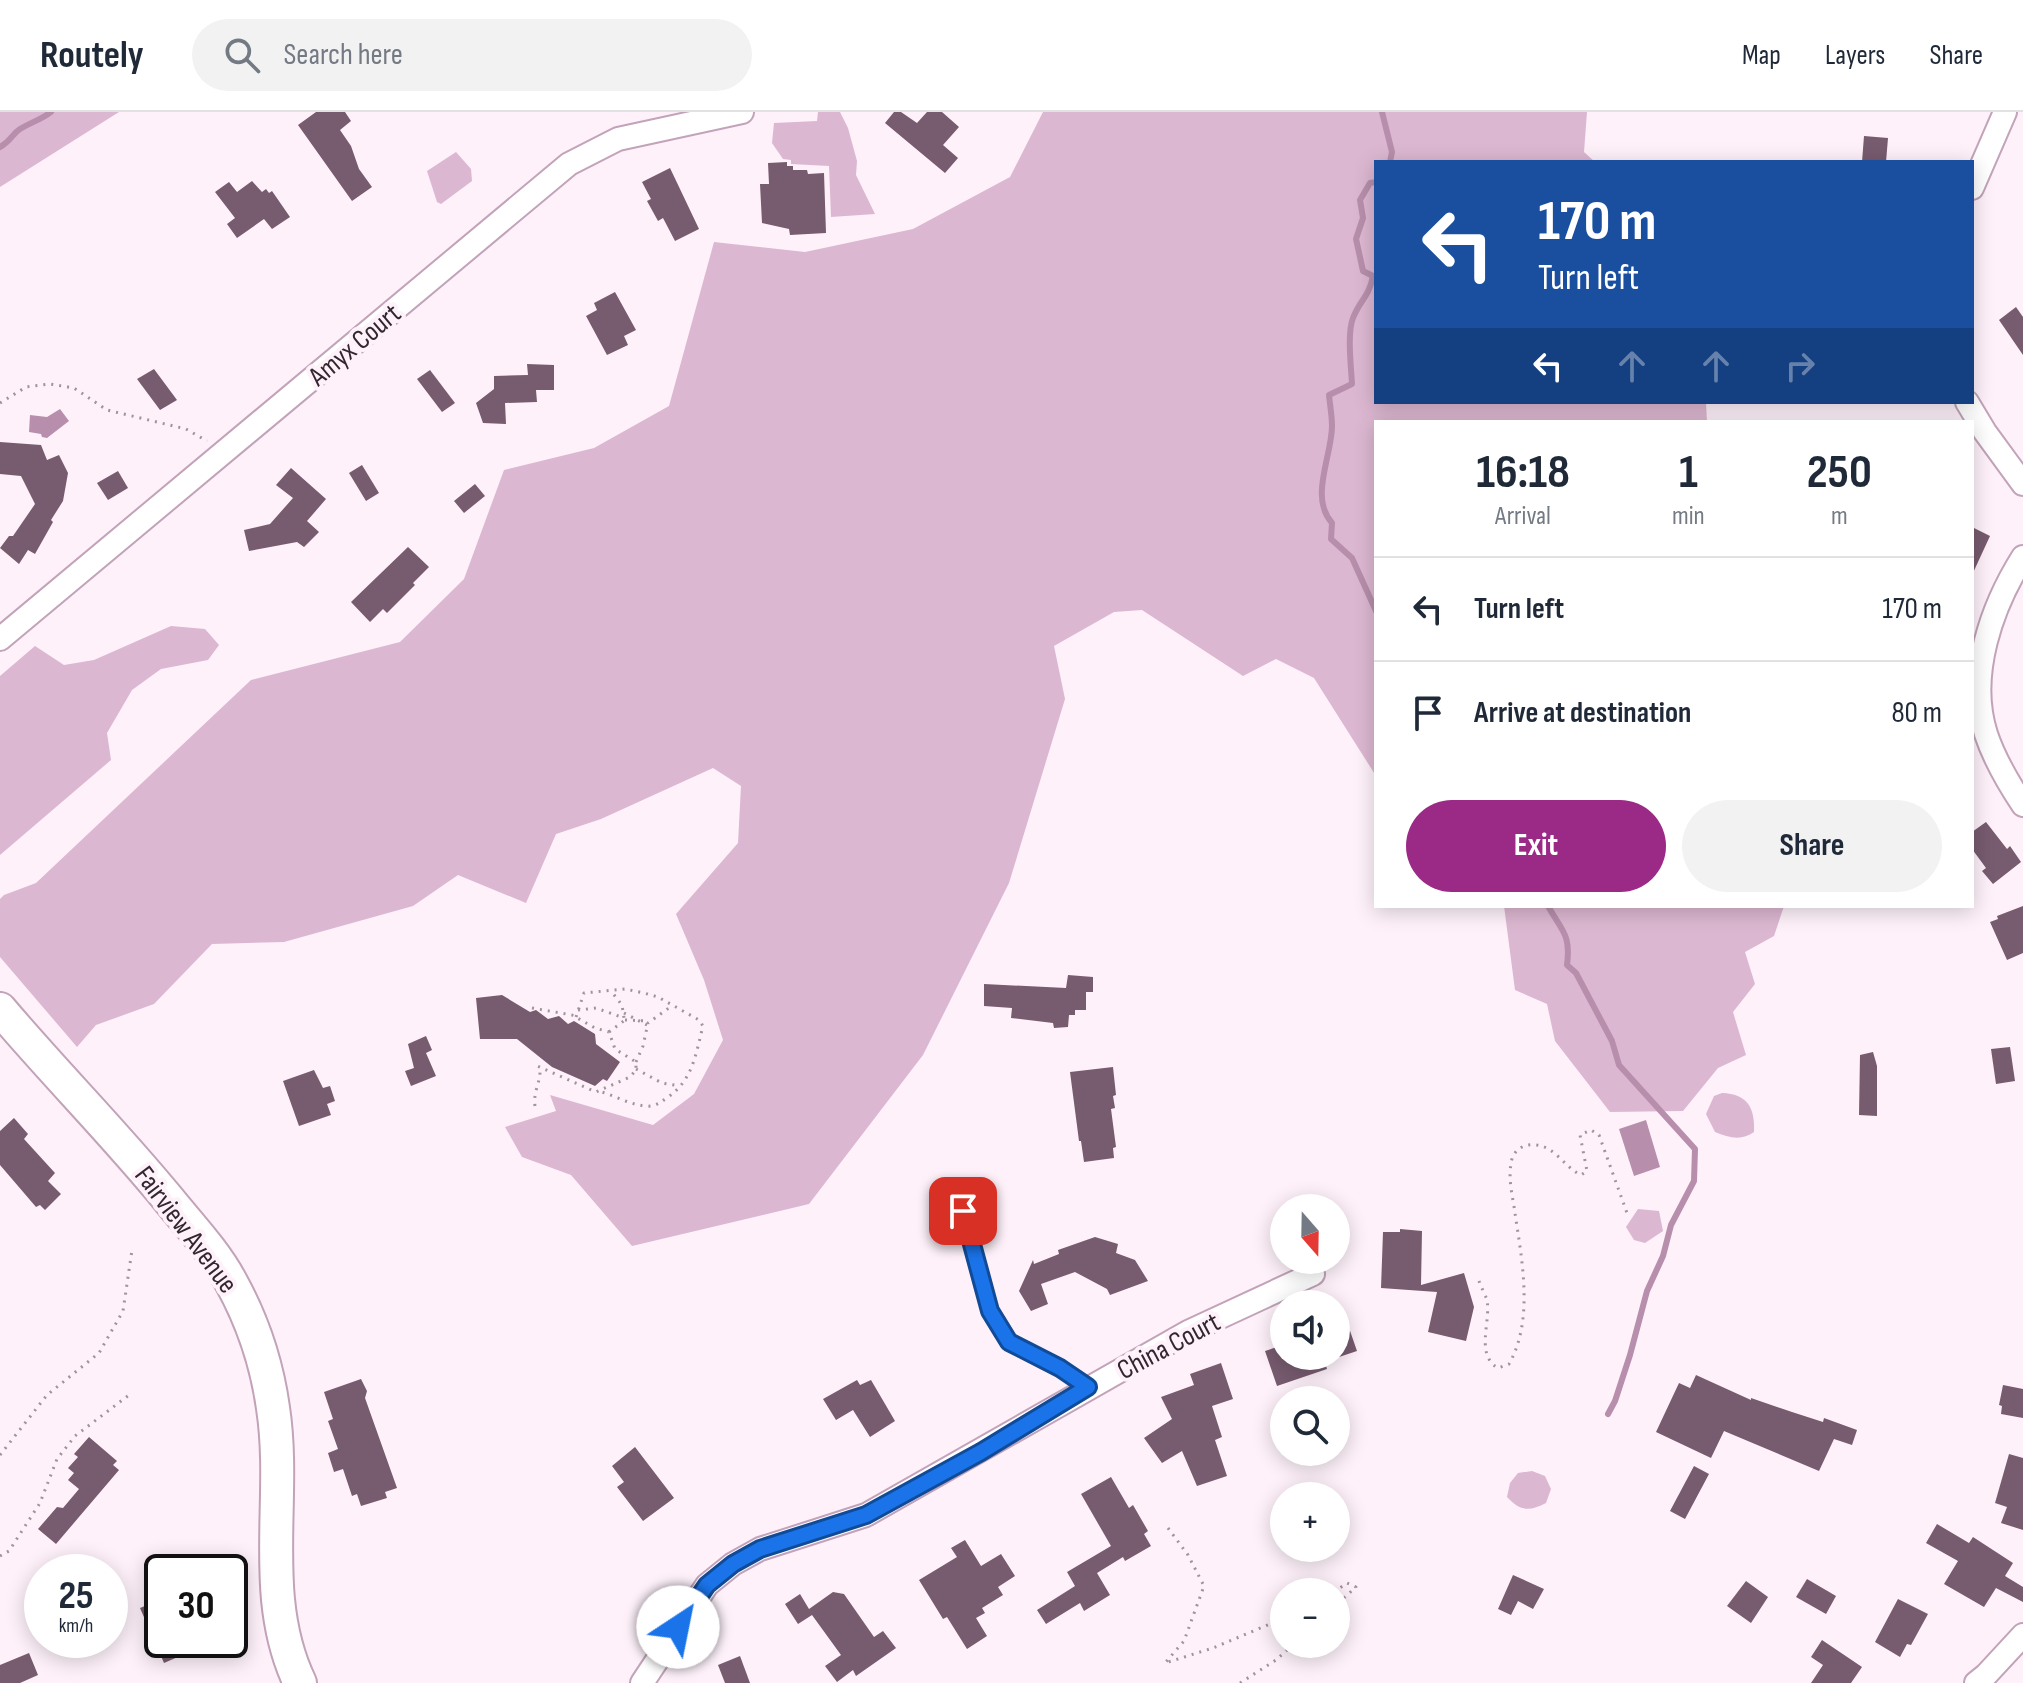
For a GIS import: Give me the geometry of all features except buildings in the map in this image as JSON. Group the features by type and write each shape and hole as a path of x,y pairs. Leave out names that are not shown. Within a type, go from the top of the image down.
{"main road":[{"name":"Fairview Avenue","path":"0,1009 130,1153 194,1230 230,1279 254,1330 273,1404 279,1461 275,1575 280,1623 291,1666 300,1683"}],"street":[{"name":"Amyx Court","path":"0,639 569,164 618,139 742,112"},
{"path":"1974,183 2005,112"},
{"path":"1968,404 2023,484"},
{"path":"2023,557 2005,585 1985,647 1979,690 1986,733 2023,805"},
{"name":"China Court","path":"642,1683 707,1585 733,1564 760,1549 866,1515 1188,1332 1313,1274"},
{"path":"1976,1683 2023,1635"}],"lane":[{"path":"963,1211 990,1311 1009,1342 1060,1368 1088,1387"}],"path":[{"path":"0,403 26,387 50,384 74,388 107,410 186,429 207,441 221,455"},
{"path":"535,1106 533,1092 541,1077 538,1066 598,1091 642,1106 653,1106 682,1086 697,1056 696,1046 703,1026 699,1020 673,1005 625,989 584,993 576,1017"},
{"path":"611,991 624,1017"},
{"path":"598,1091 630,1077 636,1069 648,1023 673,1005"},
{"path":"532,1008 576,1017 609,1032 615,1049 636,1062"},
{"path":"578,1010 596,1008 648,1023"},
{"path":"609,1032 624,1017"},
{"path":"636,1069 662,1083 682,1086"},
{"path":"1479,1281 1487,1300 1485,1351 1489,1363 1498,1368 1509,1364 1516,1351 1523,1313 1523,1271 1510,1163 1515,1151 1526,1145 1540,1145 1581,1175 1587,1171 1580,1135 1591,1130 1599,1135 1627,1213"},
{"path":"0,1455 47,1395 99,1353 123,1311 132,1250"},
{"path":"0,1556 9,1551 40,1503 57,1459 75,1436 129,1395"},
{"path":"1168,1528 1188,1555 1204,1586 1184,1641 1165,1663 1213,1648 1270,1624"},
{"path":"1240,1683 1278,1658"}],"shaded area":[{"path":"0,112 119,112 0,187"},
{"path":"818,112 840,112 857,161 856,175 875,214 831,217 829,166 791,164 791,160 783,159 772,143 774,123 817,121"},
{"path":"1043,112 1587,112 1584,152 1593,160 1374,160 1374,404 1706,404 1707,420 1374,420 1374,773 1314,678 1276,659 1243,676 1142,610 1114,612 1054,646 1065,699 1009,883 923,1055 809,1204 632,1246 571,1175 522,1157 505,1127 556,1111 550,1095 653,1125 694,1094 723,1040 704,980 676,914 738,843 741,786 713,768 601,819 556,834 526,903 458,875 413,906 284,942 212,944 154,1004 96,1025 77,1047 0,957 0,899 36,883 251,680 400,642 464,579 504,470 594,448 669,406 714,242 805,252 913,229 1010,177"},
{"path":"456,152 471,169 472,181 441,204 437,202 427,171"},
{"path":"60,409 69,421 47,438 29,432 30,415 47,417"},
{"path":"171,626 205,629 219,645 208,660 161,669 132,690 107,733 111,760 0,855 0,676 35,646 64,665 94,660"},
{"path":"1504,908 1783,908 1774,936 1745,952 1755,984 1733,1012 1746,1055 1718,1068 1683,1111 1610,1112 1555,1041 1547,1004 1515,990"},
{"path":"1722,1093 1738,1096 1748,1104 1754,1132 1735,1138 1715,1132 1706,1114 1714,1096"},
{"path":"1646,1120 1660,1167 1634,1176 1619,1129"},
{"path":"1638,1209 1659,1211 1663,1231 1645,1243 1634,1240 1626,1227"},
{"path":"1532,1471 1545,1476 1551,1489 1546,1503 1525,1509 1507,1497 1510,1483 1518,1473"}],"waterway":[{"path":"0,147 20,129 51,112"},
{"path":"1382,112 1392,152 1390,160"},
{"path":"1374,182 1370,183 1360,200 1363,218 1356,239 1363,271 1373,276 1351,324 1352,384 1329,395 1332,426 1322,489 1325,513 1332,523 1331,539 1352,558 1374,607"},
{"path":"1549,908 1566,939 1567,965 1576,973 1612,1041 1619,1065 1695,1149 1694,1181 1671,1225 1663,1256 1647,1291 1615,1401 1608,1414"}],"route":[{"path":"678,1627 707,1585 733,1564 760,1549 866,1515 981,1452 1088,1387 1060,1368 1009,1342 990,1311 963,1211"}]}
